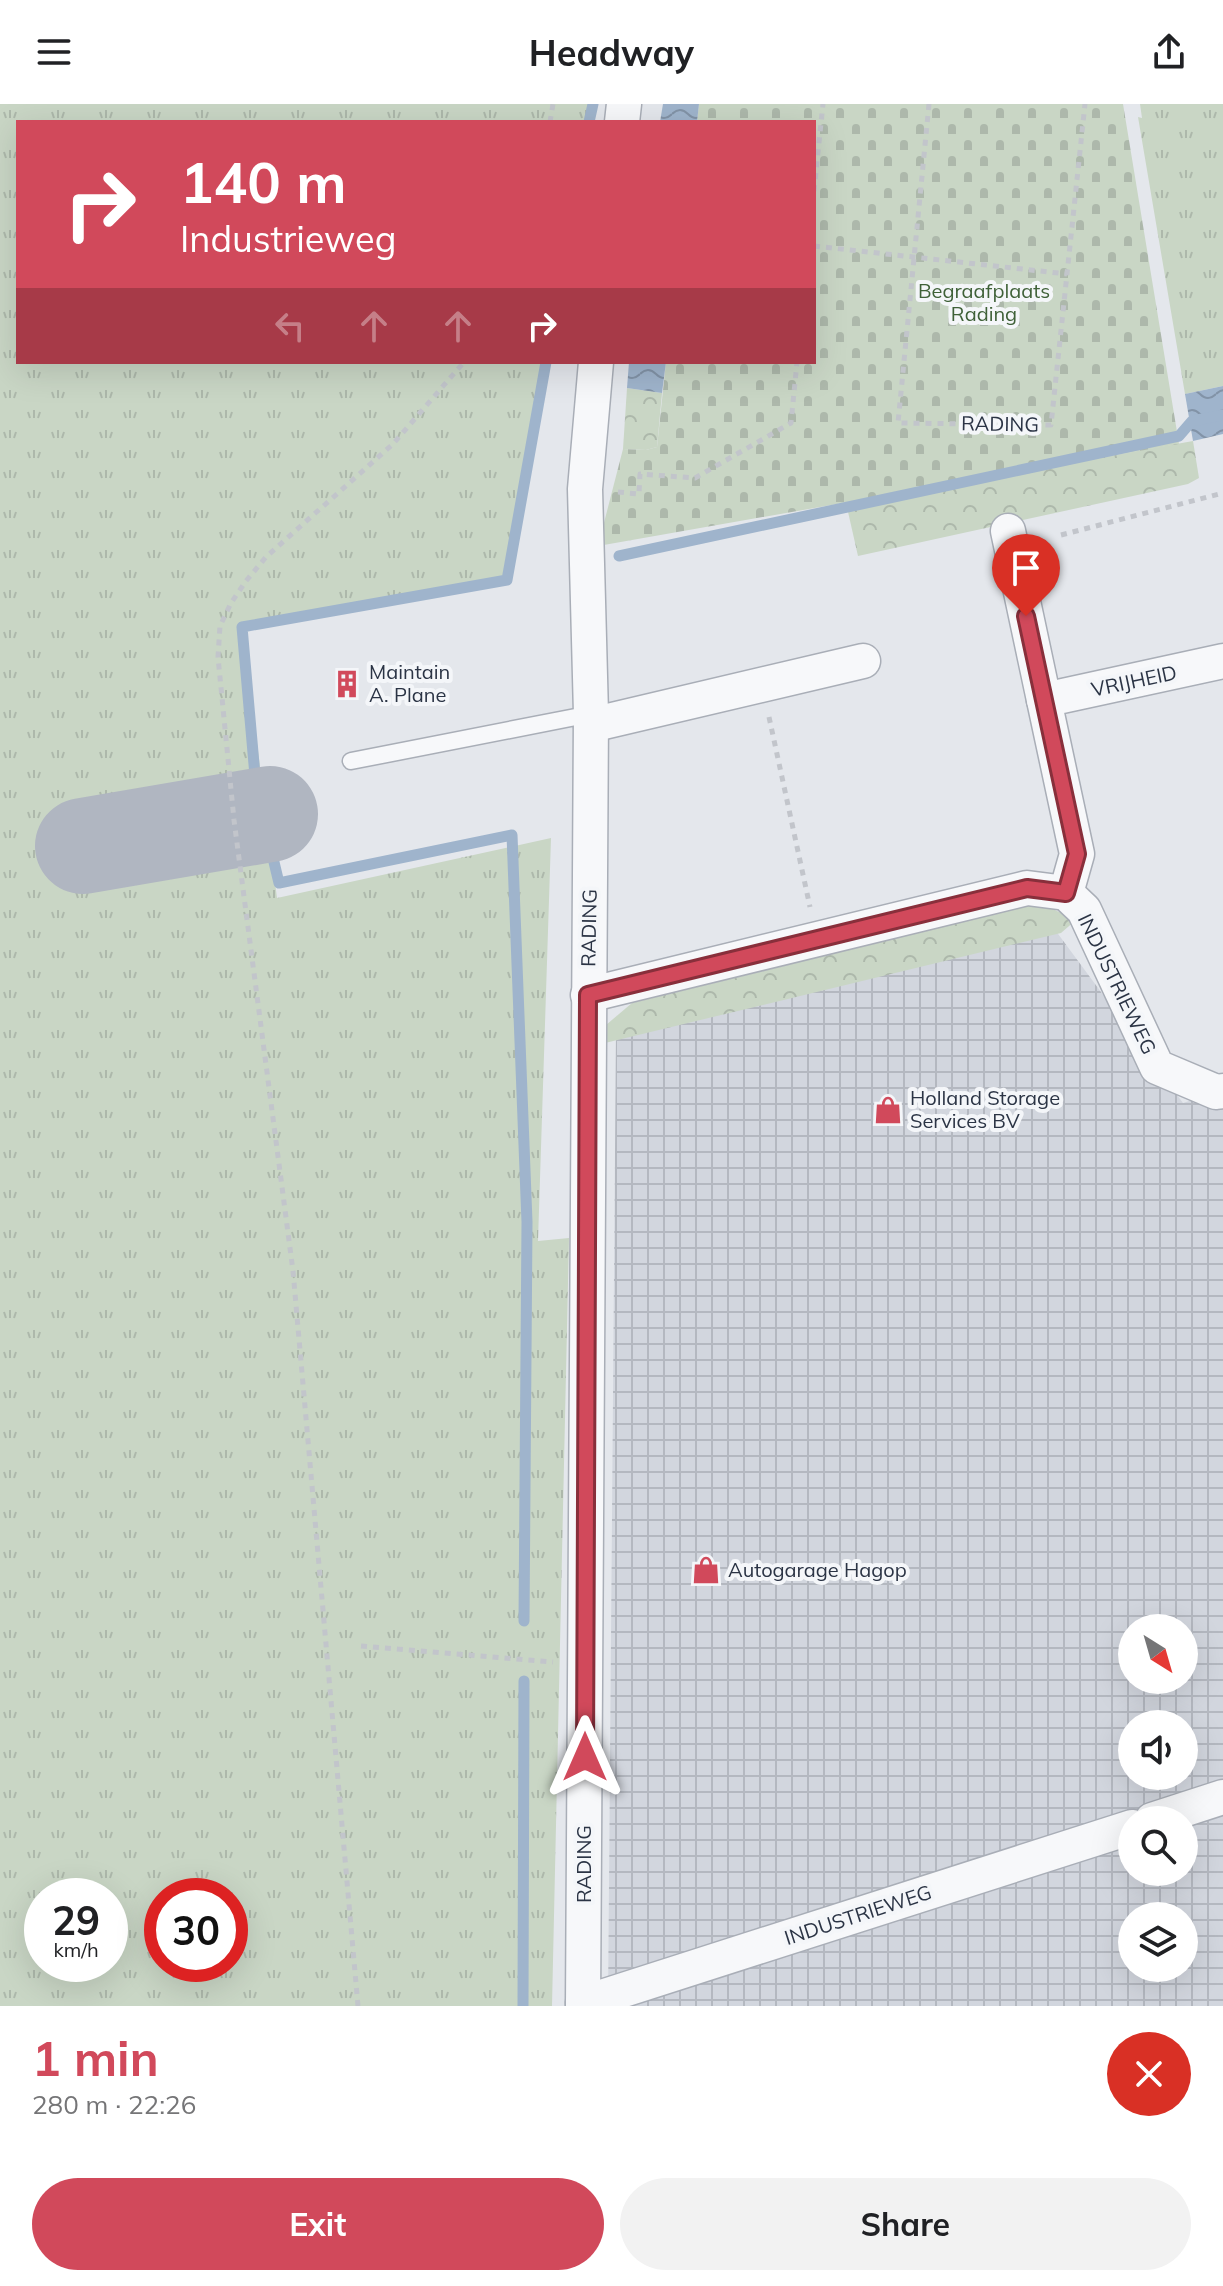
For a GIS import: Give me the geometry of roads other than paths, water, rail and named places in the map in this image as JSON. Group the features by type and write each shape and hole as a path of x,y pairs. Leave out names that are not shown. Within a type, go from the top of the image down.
{"street":[{"name":"RADING","path":"583,2004 591,720 585,489 596,364"},
{"path":"1008,531 1077,854 1066,893"},
{"path":"591,720 863,661"},
{"name":"VRIJHEID","path":"1044,700 1223,661"},
{"name":"INDUSTRIEWEG","path":"588,995 1027,888 1066,893 1084,910 1157,1067 1216,1092 1223,1091"},
{"path":"1195,1806 1223,1797"},
{"name":"INDUSTRIEWEG","path":"583,2004 1118,1832"}],"lane":[{"path":"351,761 591,720"}],"water":[{"path":"663,104 699,104 697,120 660,120"},
{"path":"629,364 666,364 662,393 627,388"},
{"path":"1223,386 1223,434 1193,441 1185,394"}],"waterway":[{"path":"589,120 593,104"},
{"path":"524,1621 527,1222 512,835 279,883 256,787 242,627 507,580 546,364"},
{"path":"619,556 1179,436 1192,421 1223,415"},
{"path":"523,2006 524,1681"}],"place":[{"name":"Maintain A. Plane","path":"347,684"},
{"name":"Holland Storage Services BV","path":"888,1110"},
{"name":"Autogarage Hagop","path":"706,1570"}],"park label":[{"name":"Begraafplaats Rading","path":"984,302"}]}
